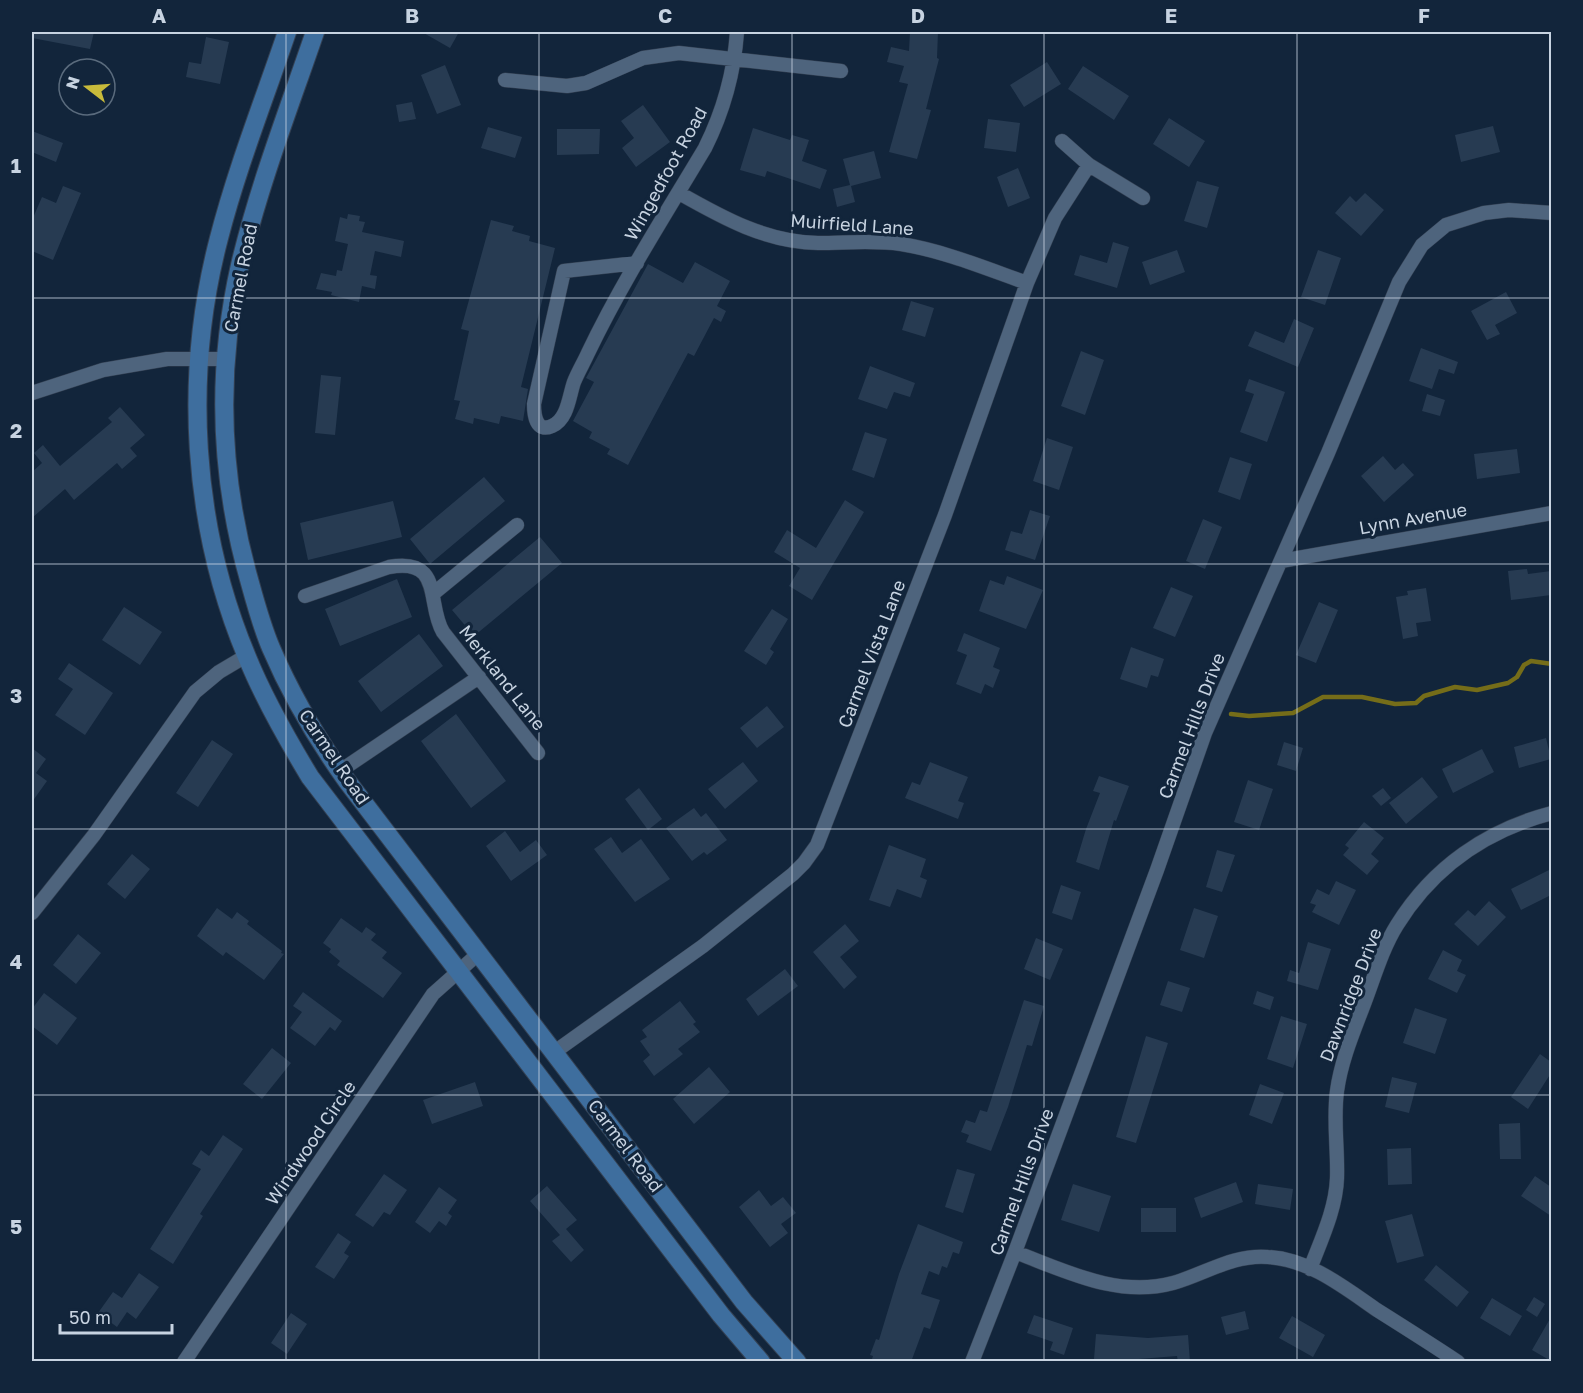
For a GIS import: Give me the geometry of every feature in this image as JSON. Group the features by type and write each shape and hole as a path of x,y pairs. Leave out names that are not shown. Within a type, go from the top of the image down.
{"main road":[{"name":"Carmel Road","path":"287,32 219,239 202,319 199,358 198,442 207,518 223,589 246,656 264,694 310,777 721,1315 760,1362"},
{"name":"Carmel Road","path":"315,32 249,230 234,293 226,358 224,439 234,520 242,556 270,646 304,714 340,771 744,1302 797,1362"}],"street":[{"name":"Wingedfoot Road","path":"638,263 564,271 534,404 536,422 550,427 559,422 565,412 574,383 596,337 705,148 719,120 729,90 737,32"},
{"path":"506,80 567,86 586,83 643,58 667,54 695,54 840,72"},
{"path":"1062,141 1089,165 1143,198"},
{"name":"Carmel Vista Lane","path":"553,1053 703,946 793,874 817,845 945,515 1027,283 1055,218 1089,165"},
{"name":"Muirfield Lane","path":"679,193 729,221 771,237 818,243 898,243 946,254 1027,283"},
{"name":"Carmel Hills Drive","path":"972,1362 1157,870 1205,733 1328,453 1399,282 1422,245 1446,225 1484,213 1509,210 1551,213"},
{"path":"32,393 103,370 167,359 226,358"},
{"name":"Lynn Avenue","path":"1281,561 1551,513"},
{"path":"434,593 517,525"},
{"name":"Merkland Lane","path":"305,596 389,567 400,565 412,567 422,573 430,582 434,593 439,625 538,753"},
{"path":"32,913 94,835 195,692 219,672 246,656"},
{"path":"340,771 479,677"},
{"name":"Dawnridge Drive","path":"1310,1269 1334,1202 1337,1178 1336,1092 1342,1063 1382,954 1397,926 1427,885 1465,851 1503,829 1551,813"},
{"name":"Windwood Circle","path":"184,1362 433,994 478,954"},
{"path":"1015,1252 1090,1280 1127,1288 1172,1283 1241,1258 1269,1257 1291,1262 1327,1277 1458,1362"}],"building":[{"path":"32,32 94,32 90,49 32,38"},
{"path":"422,32 459,32 450,48"},
{"path":"910,32 938,32 937,58 939,59 926,109 931,110 917,159 889,152 908,84 899,82 904,66 887,62 891,47 909,51"},
{"path":"206,37 229,42 220,84 186,77 189,62 201,64"},
{"path":"1047,62 1061,84 1024,107 1010,85"},
{"path":"445,65 461,105 437,114 421,75"},
{"path":"1083,66 1129,96 1114,120 1068,89"},
{"path":"412,102 416,119 399,122 396,105"},
{"path":"643,105 670,142 636,167 622,148 634,138 621,121"},
{"path":"1169,118 1205,141 1189,167 1153,144"},
{"path":"988,119 1020,123 1016,152 984,148"},
{"path":"1493,126 1500,152 1461,162 1455,135"},
{"path":"488,127 522,137 515,158 481,148"},
{"path":"753,128 790,140 792,135 809,140 802,161 827,170 820,189 767,171 765,177 740,170"},
{"path":"557,129 600,129 599,154 557,155"},
{"path":"32,131 63,143 56,162 32,152"},
{"path":"874,151 881,178 851,186 855,202 837,207 833,189 850,185 843,159"},
{"path":"1018,168 1030,198 1008,207 997,177"},
{"path":"1197,181 1219,187 1207,228 1184,221"},
{"path":"63,186 81,193 53,260 32,251 32,220 42,197 56,203"},
{"path":"1365,193 1384,210 1361,236 1335,213 1350,196 1356,202"},
{"path":"348,214 360,216 359,221 365,222 362,232 404,241 401,257 375,251 370,275 377,276 375,289 362,286 359,302 316,289 321,273 336,276 337,270 342,271 348,244 335,241 340,217 347,219"},
{"path":"491,220 514,226 512,231 530,236 529,241 555,248 521,387 528,389 523,421 501,416 499,424 474,418 473,424 455,419 460,401 454,400 469,331 461,329"},
{"path":"1113,242 1129,247 1117,288 1074,275 1080,255 1107,263"},
{"path":"1177,250 1185,272 1150,285 1142,262"},
{"path":"1318,250 1341,258 1325,305 1301,297"},
{"path":"695,262 730,281 717,306 726,311 721,322 714,318 694,356 688,353 628,465 607,454 610,449 589,438 592,432 573,421 594,382 586,378 648,264 683,283"},
{"path":"1506,292 1517,313 1495,325 1500,334 1487,340 1471,311"},
{"path":"911,301 934,308 925,337 902,330"},
{"path":"1294,319 1314,328 1298,367 1248,346 1255,331 1284,343"},
{"path":"1421,348 1458,362 1454,374 1439,369 1432,389 1409,381"},
{"path":"1081,351 1104,360 1085,415 1061,406"},
{"path":"870,366 915,383 910,397 894,392 887,409 858,399"},
{"path":"321,375 341,377 335,435 315,433"},
{"path":"1249,379 1285,392 1267,442 1240,432 1254,394 1245,391"},
{"path":"1427,394 1445,400 1440,416 1422,411"},
{"path":"120,407 145,435 130,448 137,456 122,469 117,463 74,500 65,489 32,518 32,472 42,463 34,453 43,445 60,466 112,422 108,418"},
{"path":"865,432 887,439 874,478 852,470"},
{"path":"1047,438 1073,447 1059,490 1033,481"},
{"path":"1517,449 1520,473 1477,479 1474,454"},
{"path":"1383,456 1395,470 1403,463 1414,475 1384,502 1361,476"},
{"path":"1230,457 1252,464 1240,500 1218,492"},
{"path":"484,477 505,501 430,564 410,539"},
{"path":"845,500 864,512 812,600 789,586 800,568 774,552 787,530 816,548"},
{"path":"393,501 402,537 308,560 300,523"},
{"path":"1030,510 1050,516 1035,560 1005,550 1011,531 1022,534"},
{"path":"1203,519 1222,527 1205,569 1186,561"},
{"path":"540,537 562,563 474,636 452,610"},
{"path":"1527,569 1528,574 1551,571 1551,595 1511,600 1508,571"},
{"path":"1007,576 1043,590 1026,629 979,611 990,580 1004,585"},
{"path":"397,579 412,617 340,646 325,609"},
{"path":"1171,587 1193,596 1175,637 1153,628"},
{"path":"1426,588 1431,621 1416,623 1418,636 1403,639 1396,597 1408,595 1407,591"},
{"path":"1319,602 1338,610 1316,663 1296,655"},
{"path":"124,607 162,632 140,665 102,640"},
{"path":"772,609 788,619 770,649 774,652 766,665 744,651"},
{"path":"964,633 1000,648 993,667 1000,670 993,688 985,684 981,694 956,684 967,655 957,651"},
{"path":"419,634 443,666 381,712 358,681"},
{"path":"1131,647 1164,659 1158,677 1151,675 1147,688 1120,679"},
{"path":"69,663 113,693 85,735 55,715 73,689 58,679"},
{"path":"767,706 784,727 757,748 740,728"},
{"path":"456,714 506,781 471,808 421,741"},
{"path":"1546,738 1551,759 1519,768 1514,747"},
{"path":"212,740 233,754 198,807 176,793"},
{"path":"1284,742 1303,748 1296,771 1277,765"},
{"path":"32,748 46,759 36,773 47,781 32,802"},
{"path":"1482,749 1494,772 1453,793 1442,769"},
{"path":"743,762 758,781 725,809 708,789"},
{"path":"930,762 968,777 958,801 964,803 958,819 905,798 912,782 920,785"},
{"path":"1099,776 1129,786 1116,821 1114,820 1099,870 1076,862 1100,793 1093,791"},
{"path":"1422,777 1438,797 1406,824 1389,803"},
{"path":"1248,780 1273,789 1259,830 1234,822"},
{"path":"639,788 662,819 648,830 625,799"},
{"path":"1383,788 1391,798 1381,806 1372,796"},
{"path":"694,808 701,817 706,813 727,840 707,855 704,852 692,861 666,828"},
{"path":"1364,822 1384,838 1371,854 1379,861 1367,875 1343,855 1349,848 1345,845"},
{"path":"505,831 520,852 536,840 547,855 511,881 486,846"},
{"path":"611,837 622,853 641,839 670,879 635,902 594,849"},
{"path":"889,845 926,859 920,877 927,880 921,898 897,889 890,907 869,900"},
{"path":"1217,850 1235,855 1222,892 1206,887"},
{"path":"132,854 150,869 125,899 107,884"},
{"path":"1551,869 1551,895 1521,910 1511,889"},
{"path":"1336,881 1356,890 1339,925 1312,912 1316,905 1310,903 1317,889 1329,895"},
{"path":"1061,885 1081,892 1072,920 1052,913"},
{"path":"1489,901 1506,917 1478,946 1454,924 1468,910 1475,916"},
{"path":"217,908 232,919 237,912 249,921 247,924 284,954 264,980 226,952 223,956 197,936"},
{"path":"1194,908 1218,916 1204,958 1180,950"},
{"path":"341,918 362,933 366,927 376,934 371,940 387,952 382,958 402,973 383,998 337,965 340,961 329,952 331,949 323,943"},
{"path":"845,924 859,941 840,957 857,977 844,989 813,952"},
{"path":"78,934 101,953 76,984 53,965"},
{"path":"1036,938 1063,949 1050,980 1024,969"},
{"path":"1308,942 1331,949 1318,990 1287,981 1290,970 1299,973"},
{"path":"1443,950 1462,960 1457,971 1466,975 1457,993 1428,979"},
{"path":"785,969 798,986 758,1016 746,999"},
{"path":"1168,981 1190,988 1182,1012 1160,1005"},
{"path":"1257,991 1274,997 1270,1010 1253,1004"},
{"path":"303,992 342,1021 335,1031 330,1027 315,1046 290,1028 302,1012 293,1006"},
{"path":"44,993 77,1018 57,1045 32,1026 32,1009"},
{"path":"1024,1000 1044,1006 1032,1046 1027,1045 1008,1107 991,1151 966,1142 969,1135 961,1132 966,1120 975,1123 980,1110 987,1112"},
{"path":"680,1001 696,1022 693,1024 700,1032 678,1049 683,1054 654,1076 643,1061 650,1055 640,1041 647,1037 642,1030"},
{"path":"1415,1008 1447,1019 1435,1054 1403,1043"},
{"path":"1281,1016 1307,1024 1293,1068 1267,1059"},
{"path":"1146,1036 1168,1043 1136,1143 1116,1137"},
{"path":"272,1048 291,1063 262,1099 243,1084"},
{"path":"1540,1054 1551,1062 1551,1073 1528,1109 1511,1097"},
{"path":"709,1067 730,1092 694,1124 673,1099"},
{"path":"1392,1077 1417,1083 1409,1113 1385,1107"},
{"path":"475,1082 483,1106 432,1124 423,1100"},
{"path":"1260,1084 1284,1093 1272,1124 1249,1115"},
{"path":"1520,1123 1521,1159 1500,1159 1499,1124"},
{"path":"223,1135 243,1149 200,1214 203,1216 173,1264 150,1249 201,1169 192,1164 201,1150 209,1156"},
{"path":"1411,1148 1412,1184 1388,1185 1387,1149"},
{"path":"957,1169 975,1174 963,1213 945,1207"},
{"path":"384,1174 407,1190 390,1215 384,1212 373,1227 355,1215"},
{"path":"1535,1176 1551,1187 1551,1216 1521,1196"},
{"path":"1236,1182 1243,1202 1201,1218 1194,1198"},
{"path":"1073,1184 1111,1196 1099,1232 1061,1220"},
{"path":"1258,1184 1293,1189 1290,1210 1255,1204"},
{"path":"547,1186 577,1220 566,1229 584,1250 571,1262 552,1241 560,1235 530,1201"},
{"path":"439,1187 457,1200 448,1213 452,1216 446,1226 439,1221 430,1233 415,1222"},
{"path":"759,1190 771,1206 783,1197 796,1213 781,1224 788,1233 770,1247 739,1207"},
{"path":"1141,1208 1176,1208 1176,1232 1141,1232"},
{"path":"1412,1214 1424,1256 1397,1263 1385,1221"},
{"path":"918,1224 963,1242 959,1254 953,1252 947,1268 942,1266 939,1275 929,1271 921,1294 940,1300 930,1329 924,1327 911,1362 871,1362 873,1356 870,1355 876,1339 879,1340 899,1274"},
{"path":"338,1233 351,1242 344,1253 349,1256 334,1279 315,1267"},
{"path":"1436,1265 1469,1292 1457,1307 1424,1280"},
{"path":"139,1273 159,1287 136,1319 127,1312 117,1327 98,1313 113,1292 122,1298"},
{"path":"1534,1297 1545,1304 1537,1317 1526,1310"},
{"path":"1492,1298 1522,1316 1510,1336 1480,1318"},
{"path":"1245,1311 1249,1329 1226,1335 1221,1317"},
{"path":"291,1313 307,1324 287,1354 271,1343"},
{"path":"1034,1315 1073,1328 1064,1355 1050,1350 1053,1342 1027,1333"},
{"path":"1292,1316 1325,1335 1313,1357 1279,1338"},
{"path":"1551,1317 1551,1361 1532,1350"},
{"path":"1096,1334 1148,1338 1188,1335 1190,1362 1178,1362 1177,1356 1139,1359 1139,1362 1094,1359"}],"waterway":[{"path":"1231,714 1249,716 1293,713 1323,697 1362,697 1395,704 1416,703 1424,696 1455,687 1477,690 1508,683 1517,677 1524,665 1531,661 1552,664"}]}
